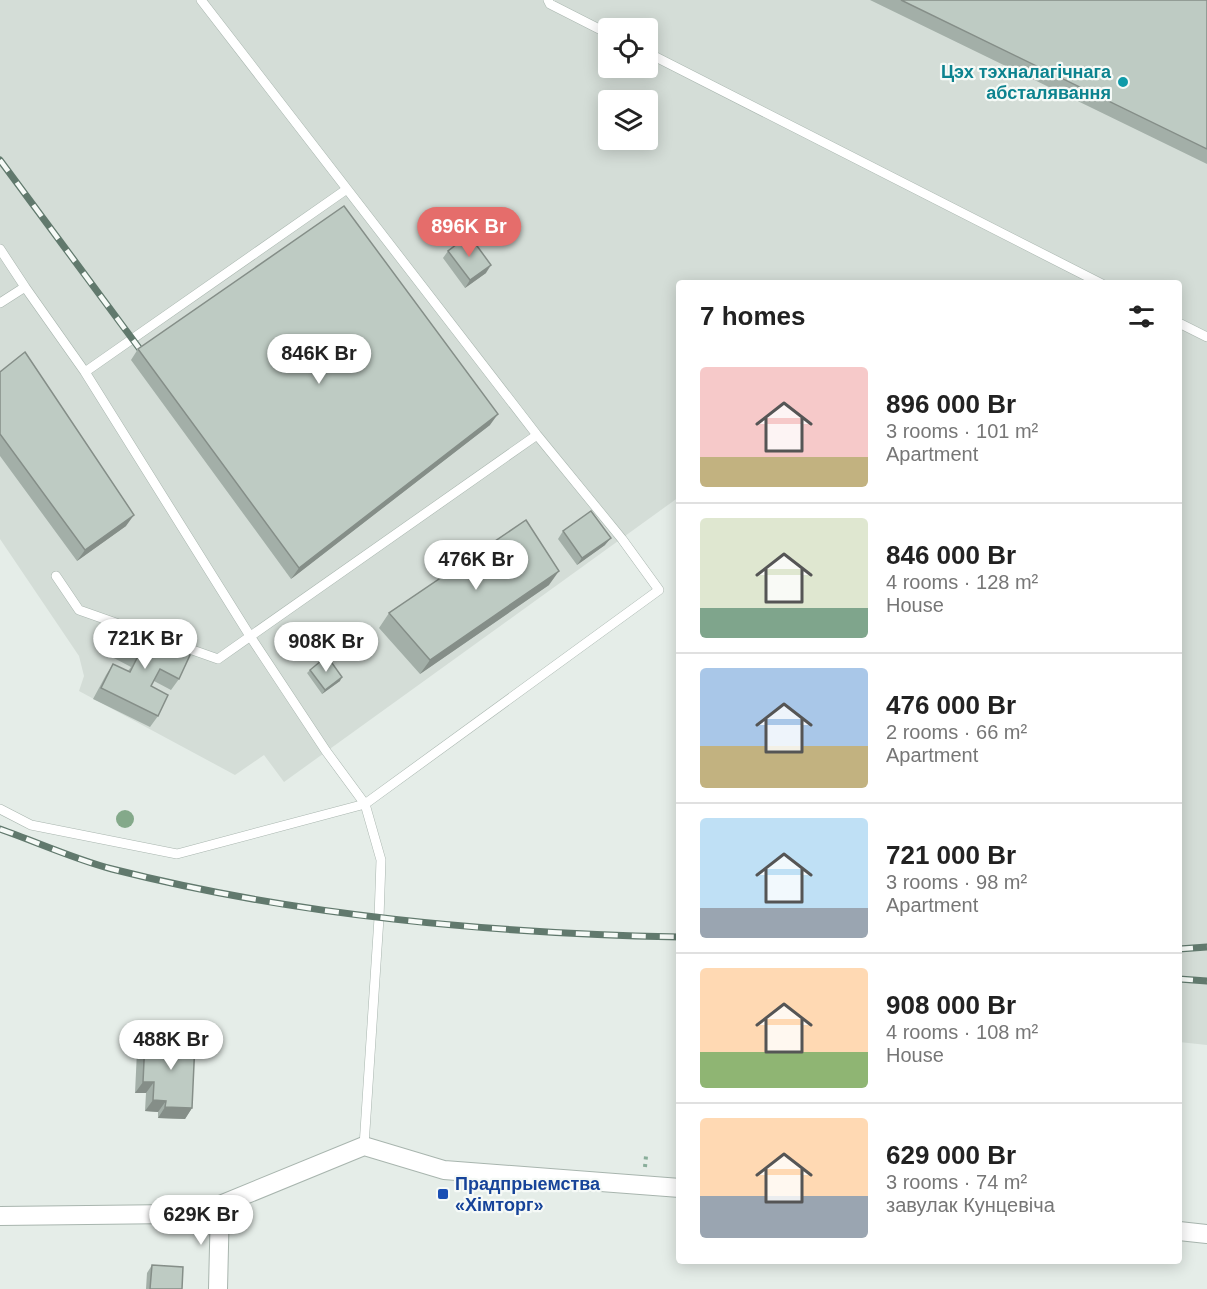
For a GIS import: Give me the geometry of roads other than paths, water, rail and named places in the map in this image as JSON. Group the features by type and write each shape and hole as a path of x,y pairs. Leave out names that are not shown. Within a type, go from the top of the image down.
{"street":[{"path":"0,1216 176,1214 220,1204 364,1146 444,1170 676,1188"},
{"path":"218,1289 220,1204"},
{"path":"1182,1231 1207,1234"}],"lane":[{"path":"0,809 31,825 177,854 365,804 659,590 622,538 537,435 201,0"},
{"path":"548,0 550,4 598,28"},
{"path":"658,58 1094,280"},
{"path":"85,372 347,189"},
{"path":"0,249 85,372 250,636 326,752 365,804 381,860 364,1146"},
{"path":"0,303 26,287"},
{"path":"1182,324 1207,337"},
{"path":"56,576 79,610 218,659 537,435"}],"railway":[{"path":"0,160 142,352"},
{"path":"0,829 112,869 252,899 323,910 465,926 676,937"},
{"path":"1182,949 1207,947"},
{"path":"1182,979 1207,981"}],"place":[{"name":"Цэх тэхналагічнага абсталявання","path":"1123,82"},
{"name":"Прадпрыемства «Хімторг»","path":"443,1194"}]}
